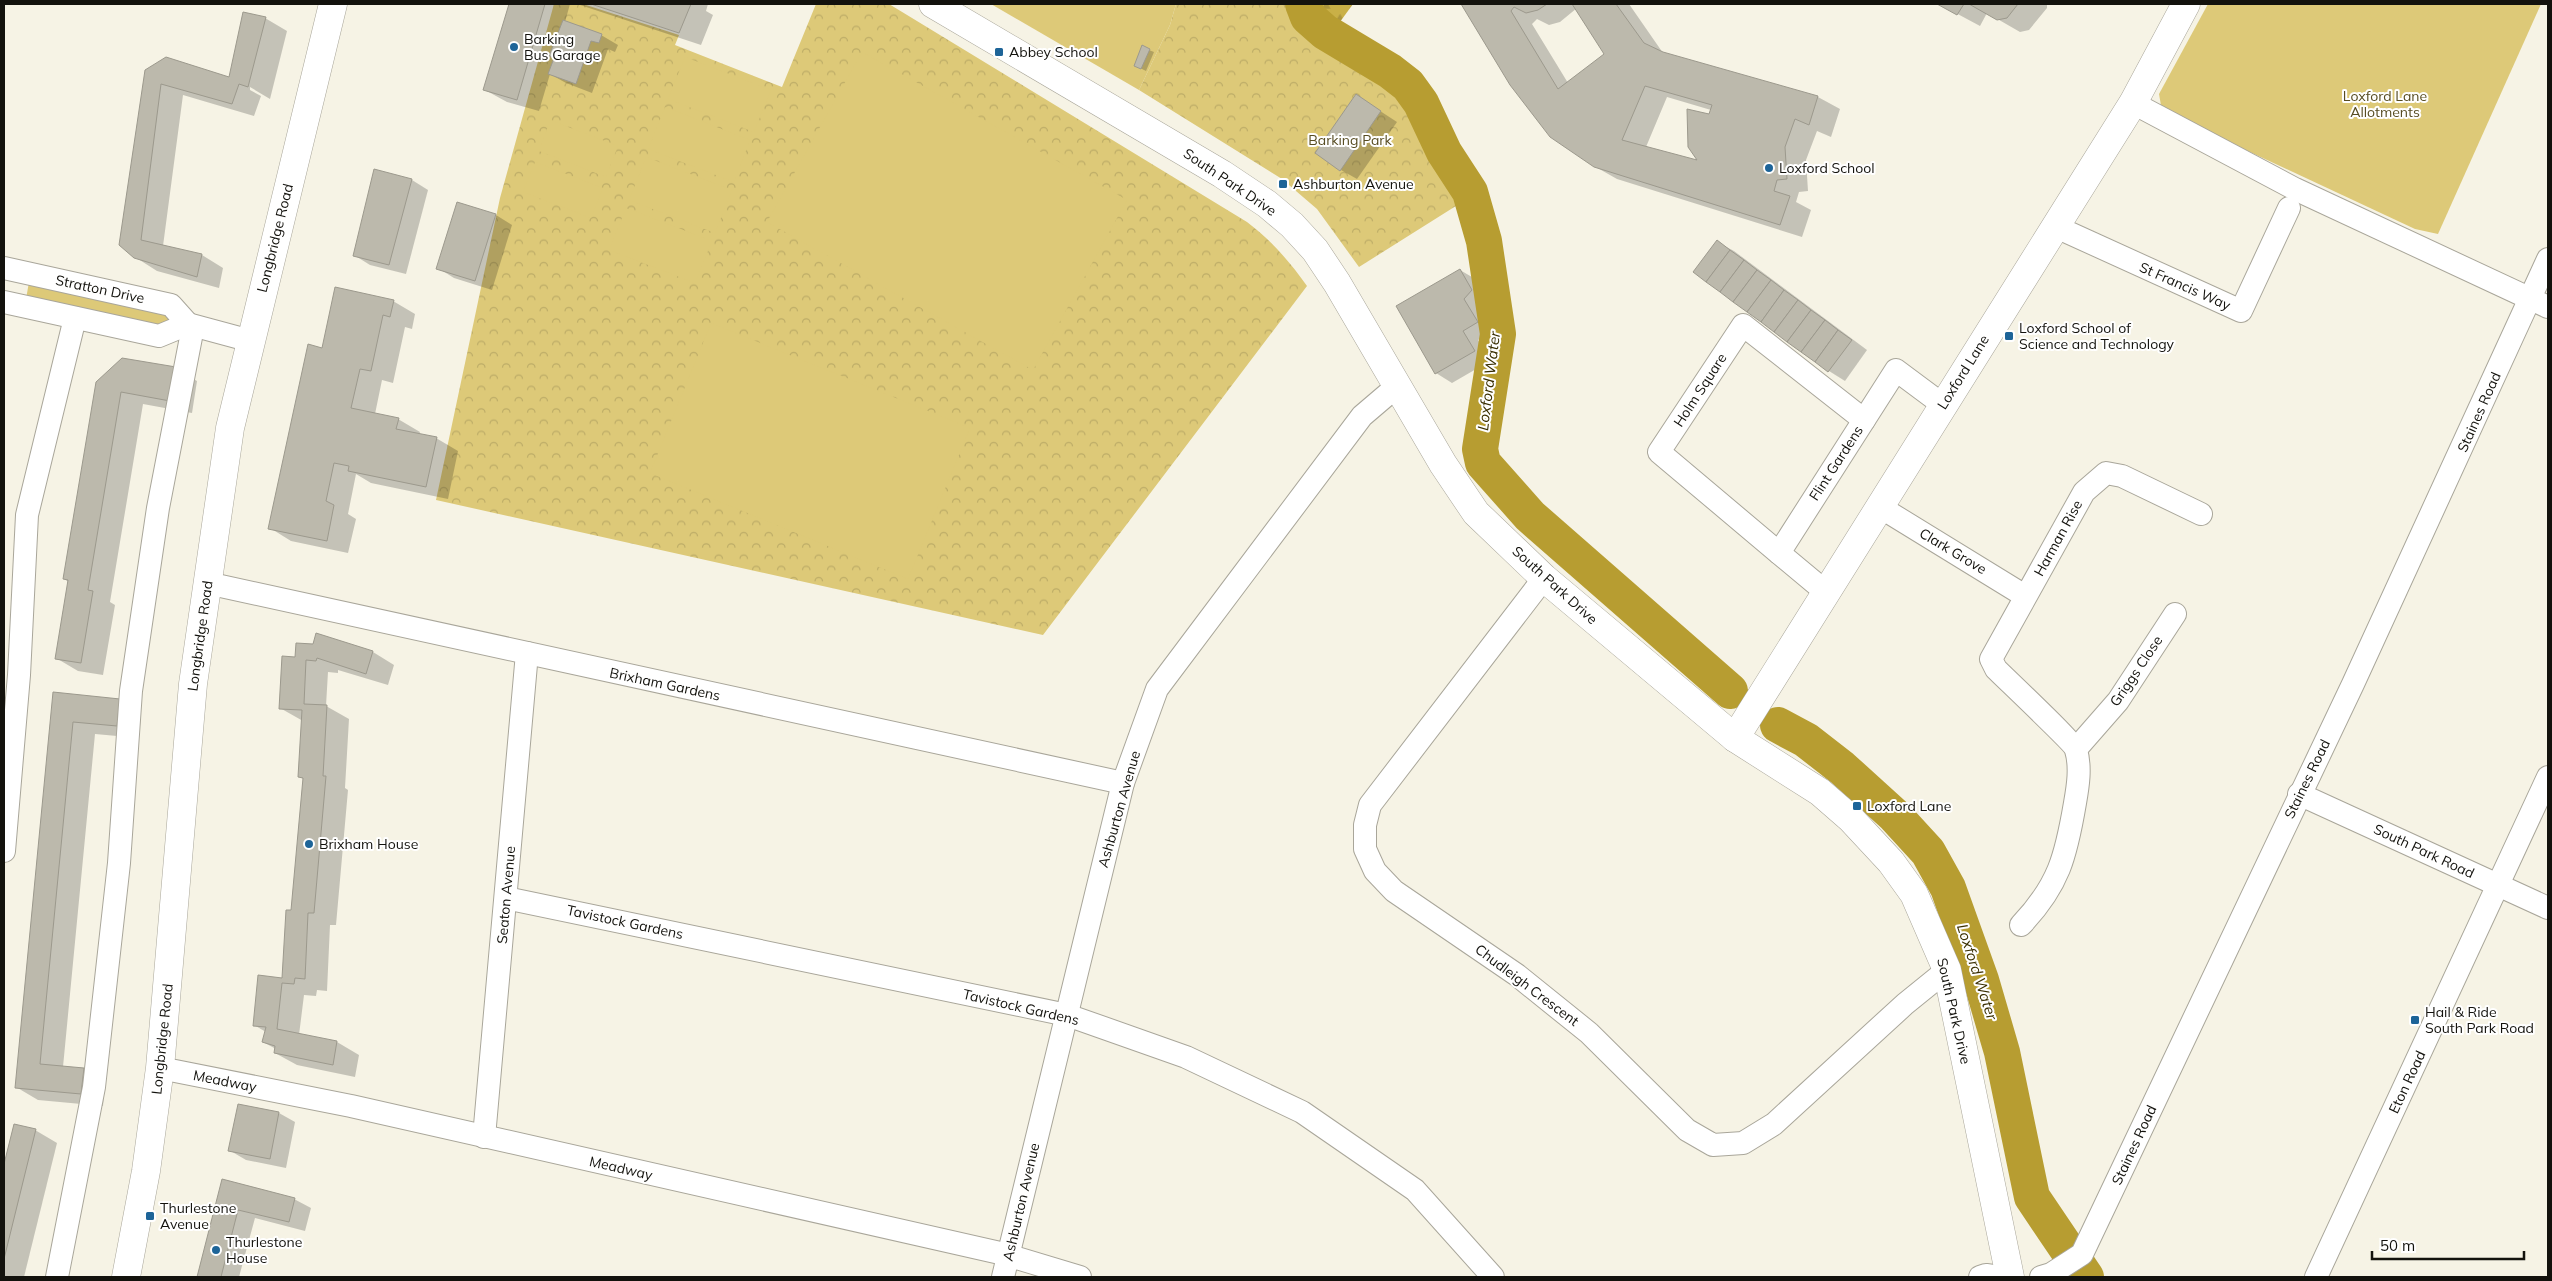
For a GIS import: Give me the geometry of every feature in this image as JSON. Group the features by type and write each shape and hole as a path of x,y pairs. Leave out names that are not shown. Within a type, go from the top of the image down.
{"street":[{"name":"Longbridge Road","path":"126,1277 146,1171 160,1068 193,684 230,428 334,4"},
{"name":"South Park Drive","path":"933,4 1138,123 1266,204 1292,225 1315,250 1341,290 1442,464 1476,513 1544,578 1734,738 1820,792 1851,819 1885,855 1914,894 1947,970 2010,1277"},
{"name":"Loxford Lane","path":"1734,738 1756,707 2132,103 2186,4"},
{"path":"2132,103 2295,189 2539,302"},
{"name":"St Francis Way","path":"2054,226 2241,311 2289,208"},
{"name":"Staines Road","path":"2041,1277 2075,1259 2458,458 2539,302 2548,259"},
{"name":"Stratton Drive","path":"4,268 170,304 190,326"},
{"path":"4,302 159,336 190,326 251,341"},
{"path":"4,851 19,675 27,515 74,318"},
{"name":"Holm Square","path":"1779,553 1659,452 1743,325 1864,420"},
{"path":"57,1277 94,1087 119,863 131,691 158,508 190,326"},
{"name":"Flint Gardens","path":"1779,553 1896,370 1943,405"},
{"name":"Ashburton Avenue","path":"1003,1277 1124,783 1157,689 1362,416 1396,387"},
{"name":"Harman Rise","path":"2026,596 2084,492 2106,473 2122,476 2200,514"},
{"name":"Clark Grove","path":"1880,507 2026,596"},
{"path":"1779,553 1827,593"},
{"name":"Chudleigh Crescent","path":"1544,578 1370,805 1365,825 1365,848 1375,870 1394,890 1516,975 1589,1032 1687,1130 1713,1146 1743,1143 1774,1124 1905,1004 1947,970"},
{"name":"Brixham Gardens","path":"207,583 1124,783"},
{"path":"2021,925 2037,909 2052,887 2068,849 2079,780 2076,749 1996,669 1991,659 2026,596"},
{"name":"Griggs Close","path":"2076,749 2118,701 2174,614"},
{"name":"Seaton Avenue","path":"484,1137 527,654"},
{"name":"Eton Road","path":"2316,1277 2548,777"},
{"name":"South Park Road","path":"2299,794 2548,908"},
{"name":"Tavistock Gardens","path":"506,898 1067,1016 1186,1057 1302,1112 1415,1190 1493,1277"},
{"name":"Meadway","path":"160,1068 351,1106 1009,1256 1080,1277"},
{"path":"1980,1277 1986,1275 2000,1277"}],"green space":[{"path":"554,4 583,4 679,35 675,45 782,87 816,4 889,4 1247,222 1280,252 1307,286 1043,635 436,500 500,198"},
{"path":"991,4 1176,4 1170,25 1139,90"},
{"name":"Barking Park","path":"1176,4 1298,4 1303,17 1313,29 1405,90 1421,113 1440,157 1467,199 1359,267 1317,209 1282,179 1139,90 1170,25"},
{"path":"1315,4 1353,4 1337,26 1317,10"},
{"name":"Loxford Lane Allotments","path":"2208,4 2541,4 2438,234 2415,229 2162,111 2159,94"},
{"path":"862,52 1127,200 1033,370 767,222"},
{"path":"685,57 771,90 754,132 668,99"},
{"path":"665,107 750,140 734,182 648,149"},
{"path":"550,120 618,146 606,177 539,151"},
{"path":"646,157 732,190 715,233 629,200"},
{"path":"535,162 603,188 591,218 523,192"},
{"path":"626,208 712,241 695,283 609,250"},
{"path":"29,282 167,315 169,321 159,330 26,299"},
{"path":"711,323 970,428 908,579 650,473"}],"building":[{"name":"Barking Bus Garage","path":"509,4 545,4 517,100 483,90"},
{"name":"Barking Bus Garage","path":"591,4 691,4 679,33"},
{"path":"1461,4 1547,4 1538,10 1526,13 1514,7 1511,11 1558,89 1604,54 1572,4 1616,4 1644,43 1663,52 1818,96 1809,125 1795,119 1785,147 1787,179 1777,180 1774,191 1790,196 1780,225 1594,167 1550,137 1510,85","holes":["1645,86 1712,105 1709,114 1687,109 1688,147 1697,160 1622,140"]},
{"path":"1937,4 1964,4 1957,15"},
{"path":"1969,4 2018,4 2007,18 1997,20"},
{"path":"243,12 266,17 248,87 239,84 232,104 161,84 141,240 202,254 197,277 134,258 119,245 145,70 166,57 229,77"},
{"path":"563,20 602,34 599,43 591,41 576,84 548,74 554,58 549,56"},
{"path":"1142,45 1150,49 1141,69 1134,66"},
{"path":"1356,94 1381,111 1340,171 1315,153"},
{"path":"374,169 412,179 389,265 353,256"},
{"path":"457,202 496,214 475,281 436,269"},
{"path":"1717,240 1730,250 1706,282 1693,272"},
{"path":"1730,250 1744,260 1720,292 1706,282"},
{"path":"1744,260 1757,270 1733,302 1720,292"},
{"path":"1460,269 1472,290 1464,299 1478,322 1463,331 1475,351 1435,374 1396,306"},
{"path":"1757,270 1771,280 1747,312 1733,302"},
{"path":"1771,280 1784,290 1761,322 1747,312"},
{"path":"335,287 394,300 390,317 383,315 371,371 360,369 351,408 399,418 396,429 437,437 426,487 348,471 349,466 334,463 326,501 334,505 327,541 268,529 308,344 322,348"},
{"path":"1784,290 1798,300 1774,332 1761,322"},
{"path":"1798,300 1811,310 1787,342 1774,332"},
{"path":"1811,310 1825,320 1801,352 1787,342"},
{"path":"1825,320 1838,330 1815,362 1801,352"},
{"path":"1838,330 1852,340 1828,372 1815,362"},
{"path":"122,358 176,367 170,401 121,392 88,590 93,591 81,663 55,659 68,580 63,579 96,382"},
{"name":"Brixham House","path":"316,633 373,651 366,674 317,658 316,661 306,660 304,704 327,705 323,776 326,776 314,913 308,913 305,979 295,978 294,984 282,983 277,1029 337,1041 333,1065 274,1053 275,1046 262,1042 266,1027 253,1026 258,975 282,978 286,910 291,910 303,778 298,777 302,710 279,709 282,656 295,657 296,643 313,644"},
{"path":"53,692 120,699 117,726 73,722 40,1064 84,1068 81,1094 15,1088"},
{"path":"238,1104 279,1112 270,1159 228,1151"},
{"path":"14,1124 36,1129 4,1259 4,1164"},
{"name":"Thurlestone House","path":"222,1179 295,1198 289,1222 238,1210 221,1277 197,1277"}],"waterway":[{"name":"Loxford Water","path":"1303,4 1308,17 1325,32 1390,71 1408,85 1421,103 1444,152 1470,192 1484,241 1498,334 1480,449 1483,463 1530,516 1730,691"},
{"name":"Loxford Water","path":"1778,725 1806,740 1842,768 1895,816 1928,852 1948,888 1981,980 2002,1052 2032,1197 2086,1277"}],"place":[{"name":"Barking Bus Garage","path":"514,47"},
{"name":"Abbey School","path":"999,52"},
{"name":"Loxford School","path":"1769,168"},
{"name":"Ashburton Avenue","path":"1283,184"},
{"name":"Loxford School of Science and Technology","path":"2009,336"},
{"name":"Loxford Lane","path":"1857,806"},
{"name":"Brixham House","path":"309,844"},
{"name":"Hail & Ride South Park Road","path":"2415,1020"},
{"name":"Thurlestone Avenue","path":"150,1216"},
{"name":"Thurlestone House","path":"216,1250"}]}
